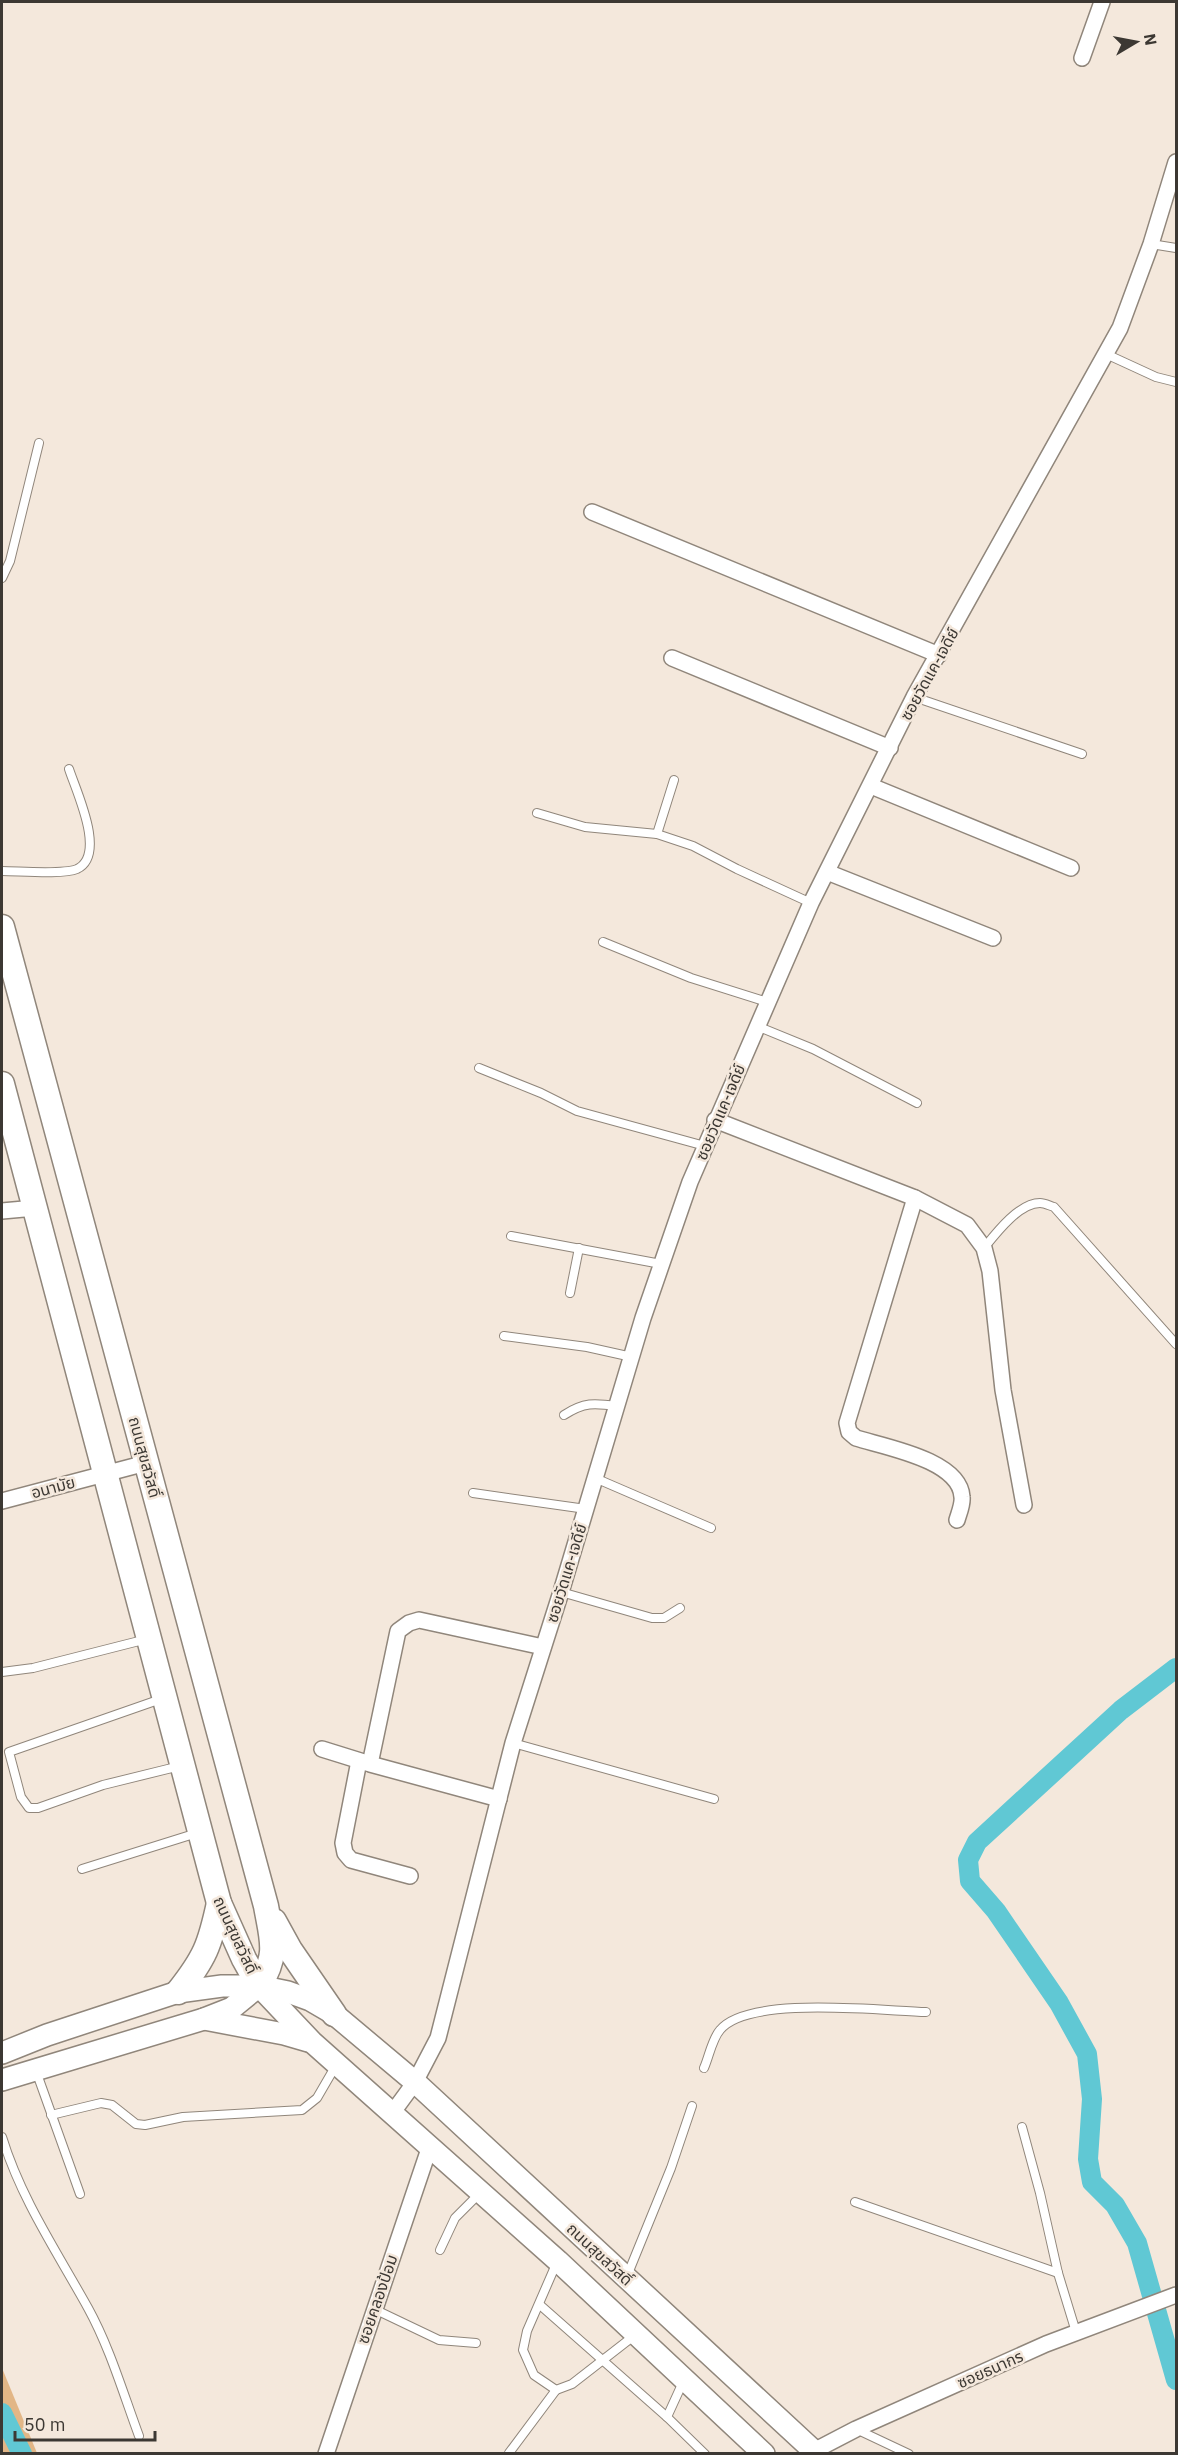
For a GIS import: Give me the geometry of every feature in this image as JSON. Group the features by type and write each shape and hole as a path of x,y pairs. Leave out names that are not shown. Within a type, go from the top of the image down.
{"main road":[{"name":"ถนนสุขสวัสดิ์","path":"2,927 266,1906 273,1944 273,1957 259,1986 232,2008 204,2019 2,2080"},
{"name":"ถนนสุขสวัสดิ์","path":"2,1084 199,1833 219,1903 244,1959 259,1986 312,2042 558,2261 685,2378 758,2451"},
{"path":"178,1992 205,1955 219,1903"},
{"path":"266,1906 290,1950 334,2014"},
{"name":"ถนนสุขสวัสดิ์","path":"2,2053 47,2035 178,1992 222,1986 259,1986 288,1992 310,2000 334,2014 414,2082 813,2453"},
{"path":"204,2019 284,2034 312,2042"},
{"path":"47,2035 57,2064"}],"street":[{"path":"1082,58 1102,2"},
{"name":"ซอยวัดแค-เจดีย์","path":"393,2112 414,2082 438,2038 513,1743 661,1264 715,1120 811,903 914,697 1120,328 1176,162"},
{"path":"592,512 939,655"},
{"path":"672,658 890,748"},
{"path":"871,786 1071,868"},
{"path":"827,872 993,938"},
{"path":"715,1120 915,1198 967,1225 984,1248 990,1271 1003,1390 1024,1505"},
{"path":"915,1198 847,1423 849,1432 856,1438 936,1463 952,1476 960,1487 963,1498 957,1520"},
{"path":"2,1211 35,1208"},
{"name":"อนามัย","path":"2,1501 146,1463"},
{"path":"410,1876 351,1860 345,1853 343,1843 398,1631 408,1623 419,1620 543,1647"},
{"path":"321,1749 499,1799"},
{"name":"ซอยคลองป้อม","path":"326,2454 430,2146"},
{"name":"ซอยธนากร","path":"813,2453 856,2429 1076,2332 1173,2297"}],"lane":[{"path":"1150,244 1176,248"},
{"path":"1106,354 1156,376 1176,382"},
{"path":"2,578 10,561 39,443"},
{"path":"914,697 1082,754"},
{"path":"2,871 62,871 76,869 85,862 90,854 90,834 69,769"},
{"path":"657,834 674,780"},
{"path":"537,813 585,826 657,834 693,846 811,903"},
{"path":"603,942 672,971 768,1002"},
{"path":"756,1026 813,1049 917,1102"},
{"path":"479,1068 541,1093 577,1111 705,1146"},
{"path":"984,1248 1006,1222 1030,1205 1041,1203 1054,1207 1176,1344"},
{"path":"511,1236 661,1264"},
{"path":"570,1293 579,1248"},
{"path":"504,1336 587,1347 632,1357"},
{"path":"564,1415 578,1406 595,1403 617,1406"},
{"path":"595,1478 711,1528"},
{"path":"473,1493 586,1509"},
{"path":"561,1592 652,1618 664,1618 680,1608"},
{"path":"2,1672 33,1668 148,1639"},
{"path":"164,1698 5,1753 21,1797 29,1808 38,1808 103,1785 181,1766"},
{"path":"513,1743 714,1799"},
{"path":"82,1869 199,1833"},
{"path":"704,2068 719,2031 733,2019 757,2012 793,2008 926,2012"},
{"path":"51,2115 100,2103 112,2105 136,2124 146,2125 183,2117 302,2110 317,2098 338,2063"},
{"path":"36,2070 80,2194"},
{"path":"626,2278 671,2168 692,2106"},
{"path":"1022,2127 1058,2273 1076,2332"},
{"path":"2,2137 31,2210 88,2310 110,2356 139,2436"},
{"path":"440,2250 455,2218 481,2192"},
{"path":"855,2202 1058,2273"},
{"path":"555,2390 534,2375 523,2350 527,2331 558,2261"},
{"path":"540,2305 667,2417 705,2454"},
{"path":"374,2310 439,2340 476,2343"},
{"path":"509,2453 555,2390 572,2384 637,2334"},
{"path":"667,2417 685,2378"},
{"path":"856,2429 909,2454"}],"shaded area":[{"path":"2,2368 37,2453 2,2453"}],"waterway":[{"path":"1176,1668 1121,1710 977,1842 968,1860 970,1881 996,1911 1059,2003 1087,2054 1092,2099 1088,2159 1092,2182 1115,2205 1137,2243 1176,2380"},
{"path":"2,2413 22,2454"}]}
